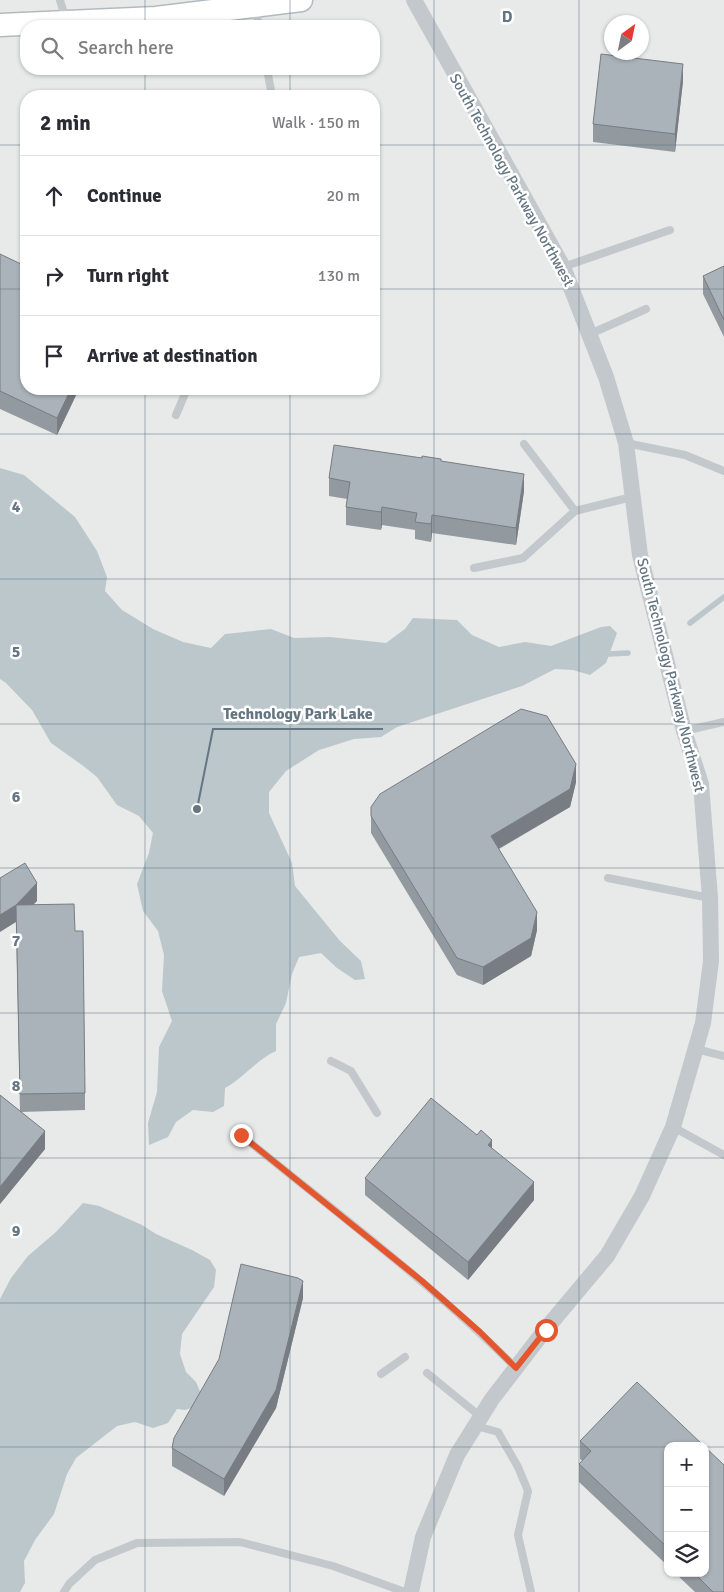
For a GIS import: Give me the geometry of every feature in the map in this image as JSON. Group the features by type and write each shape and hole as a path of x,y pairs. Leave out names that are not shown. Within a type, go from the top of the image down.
{"street":[{"path":"112,20 253,10 300,0"},
{"name":"South Technology Parkway Northwest","path":"411,1592 423,1537 457,1455 492,1399 607,1256 642,1196 673,1127 704,1023 711,961 710,898 701,784 684,731 642,564 626,444 606,377 563,267 414,0"},
{"path":"0,25 20,24"}],"lane":[{"path":"60,0 66,20"},
{"path":"268,75 271,90"},
{"path":"563,267 670,230"},
{"path":"590,334 646,309"},
{"path":"176,415 184,395"},
{"path":"524,444 575,511"},
{"path":"626,444 685,455 724,471"},
{"path":"474,568 523,558 575,511 632,497"},
{"path":"684,731 724,722"},
{"path":"608,878 710,898"},
{"path":"696,1049 724,1056"},
{"path":"331,1061 351,1071 377,1113"},
{"path":"673,1127 724,1155"},
{"path":"241,1135 422,1281 480,1332 516,1368"},
{"path":"381,1374 405,1357"},
{"path":"427,1373 478,1421 498,1432 518,1467 528,1491 518,1535 531,1592"},
{"path":"64,1592 69,1584 96,1560 138,1543 240,1542 333,1566 405,1592"}],"shaded area":[{"path":"0,0 724,0 724,1592 0,1592"},
{"path":"0,468 24,475 75,517 97,551 107,577 105,591 122,610 153,629 183,642 211,648 225,634 271,629 294,638 330,637 386,643 405,629 413,618 457,620 472,635 499,647 525,642 551,646 601,627 610,626 617,633 606,663 590,675 573,670 555,669 522,686 397,727 381,737 354,739 319,750 286,771 269,792 269,813 292,863 295,886 340,941 361,961 365,979 355,980 337,968 321,953 299,957 292,974 286,1003 276,1024 276,1051 262,1059 225,1088 224,1106 213,1112 193,1110 176,1122 168,1137 149,1145 148,1123 157,1092 159,1047 172,1021 162,991 164,955 158,931 143,911 137,884 149,853 153,833 139,816 117,805 97,777 51,743 32,710 0,679"},
{"path":"83,1203 99,1206 142,1225 156,1234 210,1260 216,1270 214,1287 182,1334 180,1354 186,1372 196,1382 202,1396 197,1406 185,1410 177,1409 168,1423 153,1428 135,1422 117,1426 76,1458 67,1474 54,1514 35,1540 24,1561 25,1583 20,1592 0,1592 0,1299 11,1278 28,1256 56,1232"}],"building":[{"path":"601,54 604,54 604,60 649,60 683,64 675,134 593,124"},
{"path":"0,254 20,264 20,395 68,395 57,418 0,391"},
{"path":"724,266 724,320 703,276"},
{"path":"334,445 422,458 422,456 441,459 441,461 524,474 516,528 432,515 431,524 415,522 417,513 382,507 381,512 346,507 350,482 329,478"},
{"path":"521,709 547,716 576,764 570,789 491,836 537,912 531,938 483,967 457,958 371,816 371,807 380,794"},
{"path":"25,863 37,883 16,905 0,915 0,878"},
{"path":"74,904 75,931 83,931 85,1093 20,1094 16,905"},
{"path":"0,1095 45,1131 0,1187"},
{"path":"431,1098 477,1135 481,1130 492,1140 488,1145 534,1182 468,1262 365,1178"},
{"path":"241,1264 298,1278 303,1281 276,1390 224,1479 172,1448 174,1438 219,1359"},
{"path":"637,1382 700,1442 664,1442 664,1544 579,1464 591,1451 580,1441"},
{"path":"709,1451 724,1465 724,1592 713,1592 698,1577 709,1577"}],"waterway":[{"path":"690,623 724,597"},
{"path":"609,654 628,653"}],"place":[{"name":"Technology Park Lake","path":"197,809"}],"route":[{"path":"241,1135 422,1281 480,1332 516,1368 546,1330"}]}
